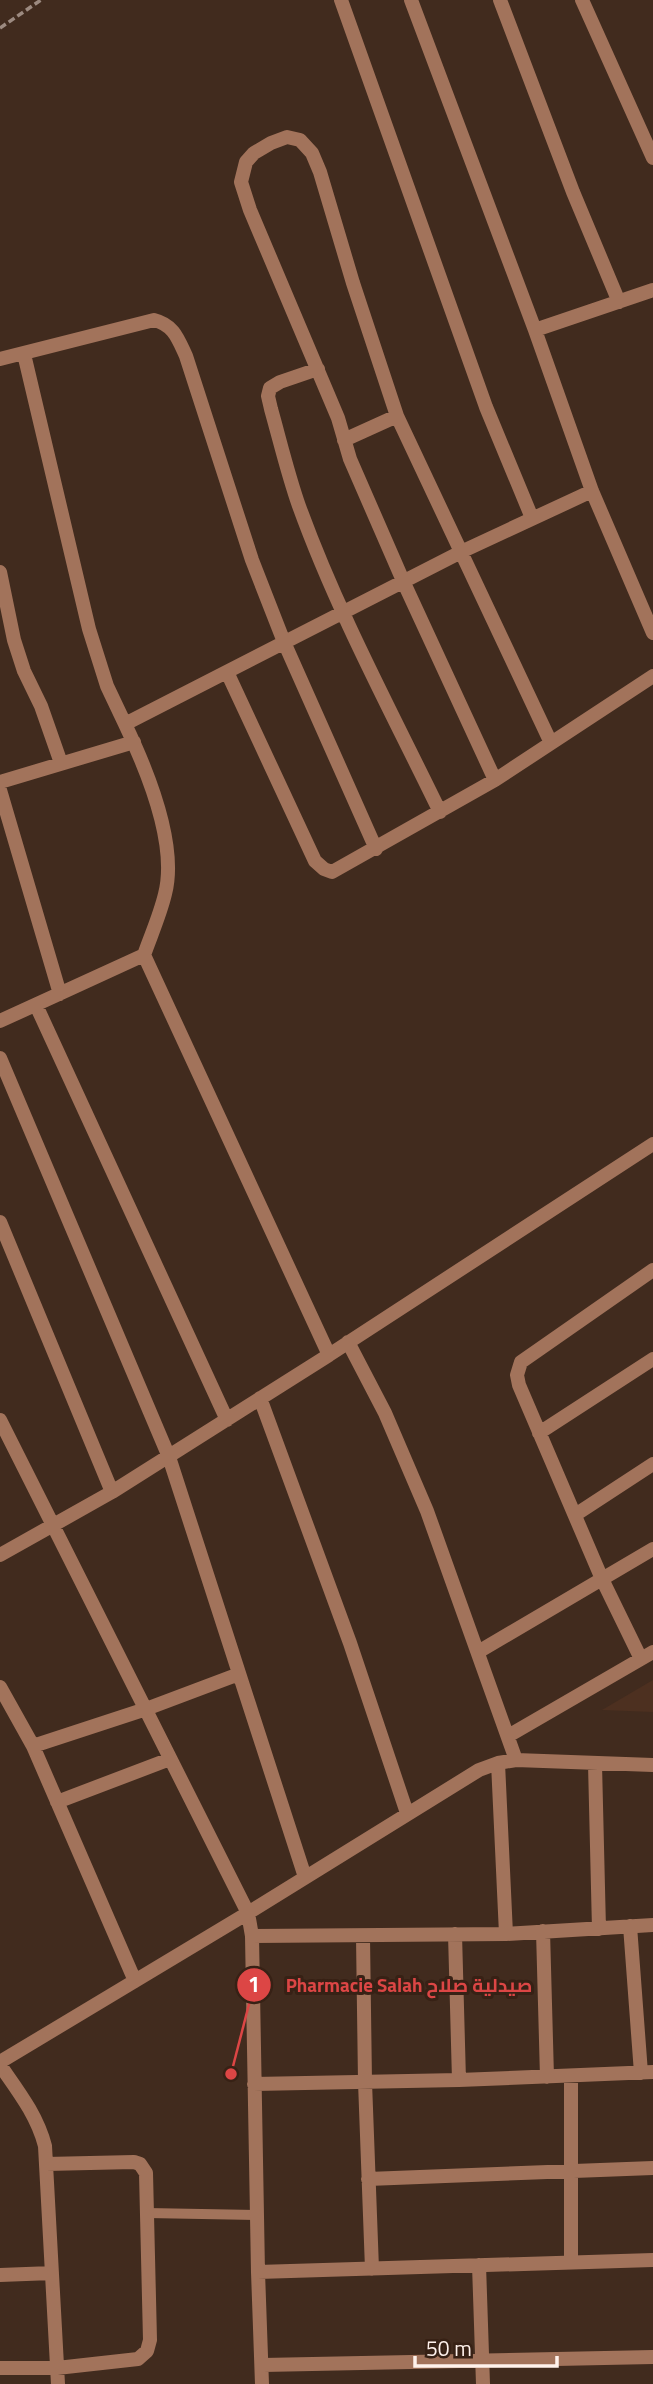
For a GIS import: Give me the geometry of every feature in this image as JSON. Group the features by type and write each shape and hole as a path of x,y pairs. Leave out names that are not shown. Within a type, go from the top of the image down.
{"street":[{"path":"341,0 486,407 531,518"},
{"path":"411,0 535,330 592,492 653,633"},
{"path":"499,0 573,192 619,302"},
{"path":"582,0 653,158"},
{"path":"495,780 350,458 338,418 267,252 241,182 246,162 254,153 287,137 300,140 312,153 397,416 463,551 551,743"},
{"path":"535,330 653,290"},
{"path":"0,359 154,320 166,323 176,335 186,356 253,560 284,642 376,849"},
{"path":"24,354 89,629 107,687 134,741 157,804 167,843 166,892 145,955 329,1355"},
{"path":"318,369 280,382 270,388 268,396 299,505 344,613 440,812"},
{"path":"344,440 397,416"},
{"path":"125,724 463,551 592,492"},
{"path":"0,572 20,661 41,706 61,763"},
{"path":"227,672 316,861 332,872 495,780 653,676"},
{"path":"0,782 134,741"},
{"path":"0,790 60,994"},
{"path":"0,1021 145,955"},
{"path":"36,1005 227,1420"},
{"path":"0,1058 169,1457 305,1877"},
{"path":"0,1555 169,1457 653,1144"},
{"path":"0,1222 112,1492"},
{"path":"508,1735 647,1655 602,1579 517,1375 522,1362 653,1270"},
{"path":"348,1342 385,1413 416,1487 516,1760"},
{"path":"539,1433 653,1359"},
{"path":"260,1398 350,1643 407,1813"},
{"path":"0,1420 248,1913 252,1936 262,2384"},
{"path":"575,1515 653,1464"},
{"path":"478,1652 653,1549"},
{"path":"33,1746 146,1709 239,1674"},
{"path":"0,1687 33,1746 135,1981"},
{"path":"57,1802 170,1759"},
{"path":"58,2384 46,2164 40,2129 33,2113 0,2063 479,1770 516,1760 653,1765"},
{"path":"498,1763 506,1934"},
{"path":"595,1764 599,1929"},
{"path":"252,1936 506,1934 653,1925"},
{"path":"254,2084 647,2073 630,1926"},
{"path":"543,1931 547,2077"},
{"path":"455,1934 459,2080"},
{"path":"363,1937 372,2269"},
{"path":"570,2076 571,2262"},
{"path":"0,2368 57,2368 138,2358 147,2351 150,2340 146,2173 141,2164 46,2164"},
{"path":"368,2179 653,2168"},
{"path":"258,2272 653,2260"},
{"path":"479,2265 483,2384"},
{"path":"0,2276 52,2273"},
{"path":"262,2365 653,2357"}],"lane":[{"path":"147,2213 257,2215"}],"path":[{"path":"0,28 41,0"}],"shaded area":[{"path":"653,1680 653,1712 602,1710"}],"place":[{"name":"Pharmacie Salah صيدلية صلاح","path":"231,2074"}]}
